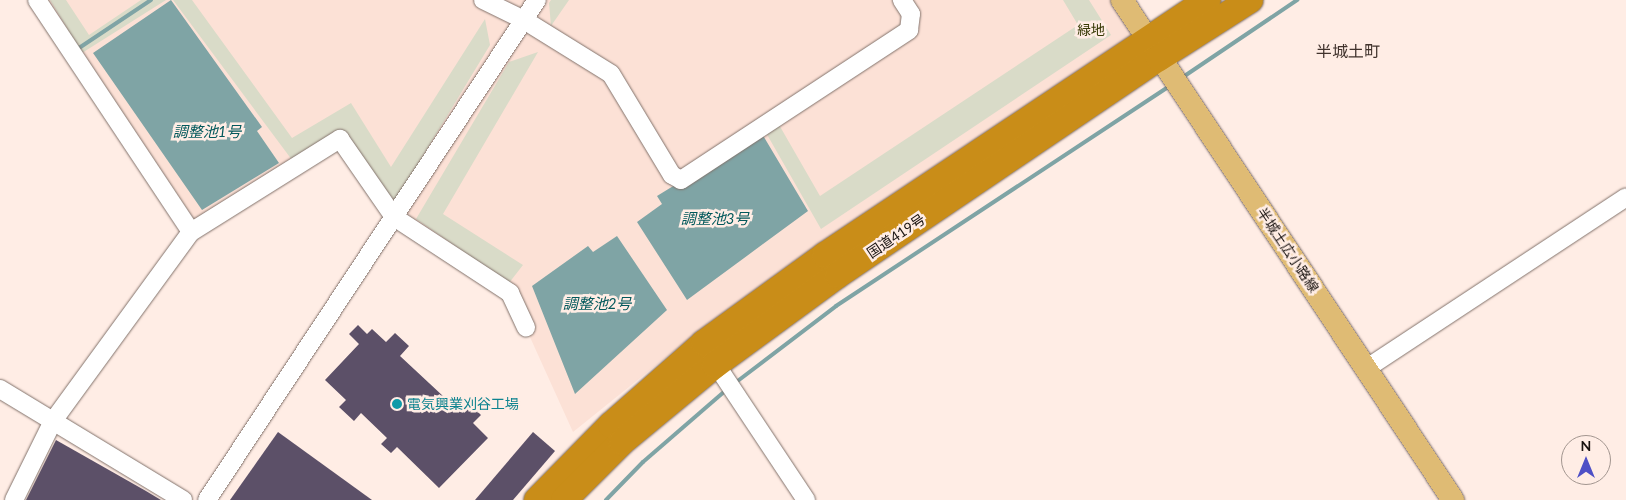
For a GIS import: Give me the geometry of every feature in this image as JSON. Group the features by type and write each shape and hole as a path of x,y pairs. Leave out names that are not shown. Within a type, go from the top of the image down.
{"highway":[{"name":"国道419号","path":"1165,65 1208,0"},
{"name":"国道419号","path":"564,500 710,354 825,255 1165,65 1250,0"},
{"name":"国道419号","path":"537,500 612,425 710,354"}],"main road":[{"name":"半城土広小路線","path":"1122,0 1453,500"}],"street":[{"path":"37,0 191,232"},
{"path":"482,0 524,20 611,74 672,175 681,180 909,30 911,14 902,0"},
{"path":"207,500 537,0"},
{"path":"14,500 53,422 191,232 340,139 394,217 510,293 526,328"},
{"path":"1367,368 1626,197"},
{"path":"710,354 806,500"},
{"path":"0,389 183,500"}],"shaded area":[{"path":"46,0 1114,0 1138,38 701,329 573,432 510,293 394,217 340,139 198,225"}],"green space":[{"path":"50,0 66,0 89,35 141,0 166,0 82,53"},
{"path":"173,0 192,0 292,138 351,103 391,167 485,19 490,45 392,207 341,131 292,160"},
{"path":"551,0 569,0 551,26 549,3"},
{"name":"緑地","path":"1063,0 1089,0 1111,35 821,229 765,131 778,123 820,196 1078,25"},
{"path":"538,52 443,214 523,265 509,283 416,219 509,62"}],"water":[{"name":"調整池1号","path":"171,0 262,127 257,131 279,163 202,210 93,53"},
{"name":"調整池3号","path":"761,132 808,211 687,300 637,222 662,204 657,196"},
{"name":"調整池2号","path":"617,236 667,310 575,394 532,286 588,246 593,252"}],"building":[{"name":"電気興業刈谷工場","path":"358,325 367,334 372,329 386,342 395,333 409,346 400,356 458,410 467,401 481,415 473,423 488,438 439,488 397,447 391,453 381,444 387,438 361,413 354,421 339,407 346,400 325,380 359,344 349,334"},
{"path":"278,432 372,500 230,500"},
{"path":"533,432 555,451 513,500 475,500"},
{"path":"56,440 146,491 161,500 26,500"}],"waterway":[{"path":"76,50 151,0"},
{"path":"1183,77 1297,0"},
{"path":"735,383 836,306 1171,85"},
{"path":"606,500 643,462 726,390"}],"place":[{"name":"電気興業刈谷工場","path":"397,404"}],"district":[{"name":"半城土町","path":"1348,51"}]}
